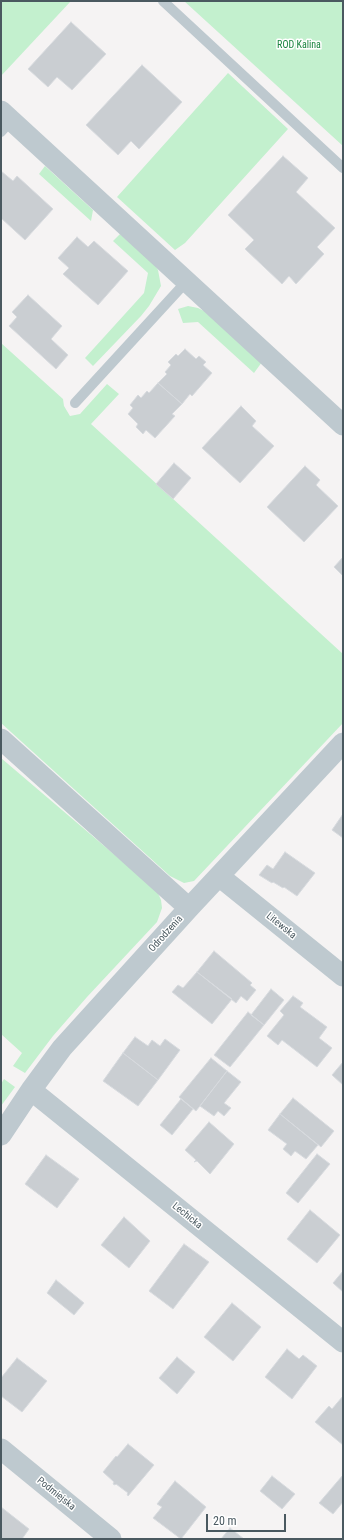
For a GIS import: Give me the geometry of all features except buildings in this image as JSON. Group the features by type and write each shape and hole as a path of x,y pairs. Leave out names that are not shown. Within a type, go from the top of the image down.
{"street":[{"path":"4,121 186,282 343,425"},
{"path":"1,739 189,908"},
{"name":"Odrodzenia","path":"1,1135 31,1090 68,1042 189,908 343,743"},
{"name":"Litewska","path":"219,876 343,976"},
{"name":"Lechicka","path":"31,1090 343,1342"},
{"name":"Podmiejska","path":"1,1449 111,1539"}],"lane":[{"path":"163,1 343,168"},
{"path":"75,403 186,282"}],"green space":[{"path":"1,1 71,1 1,76"},
{"name":"ROD Kalina","path":"184,1 343,1 343,146"},
{"path":"228,73 288,129 185,243 175,250 117,197"},
{"path":"45,166 93,210 91,221 39,174"},
{"path":"120,234 155,265 158,270 161,286 141,316 93,366 85,358 144,293 148,273 113,241"},
{"path":"188,306 204,311 262,362 254,373 198,322 183,323 178,309"},
{"path":"1,343 63,399 64,406 70,416 80,414 107,384 119,394 91,424 343,654 343,723 194,881 184,883 170,876 1,723"},
{"path":"1,758 157,891 161,900 162,908 157,922 87,997 53,1036 25,1073 13,1066 22,1053 1,1034"},
{"path":"4,1079 15,1087 1,1106 1,1084"}]}
